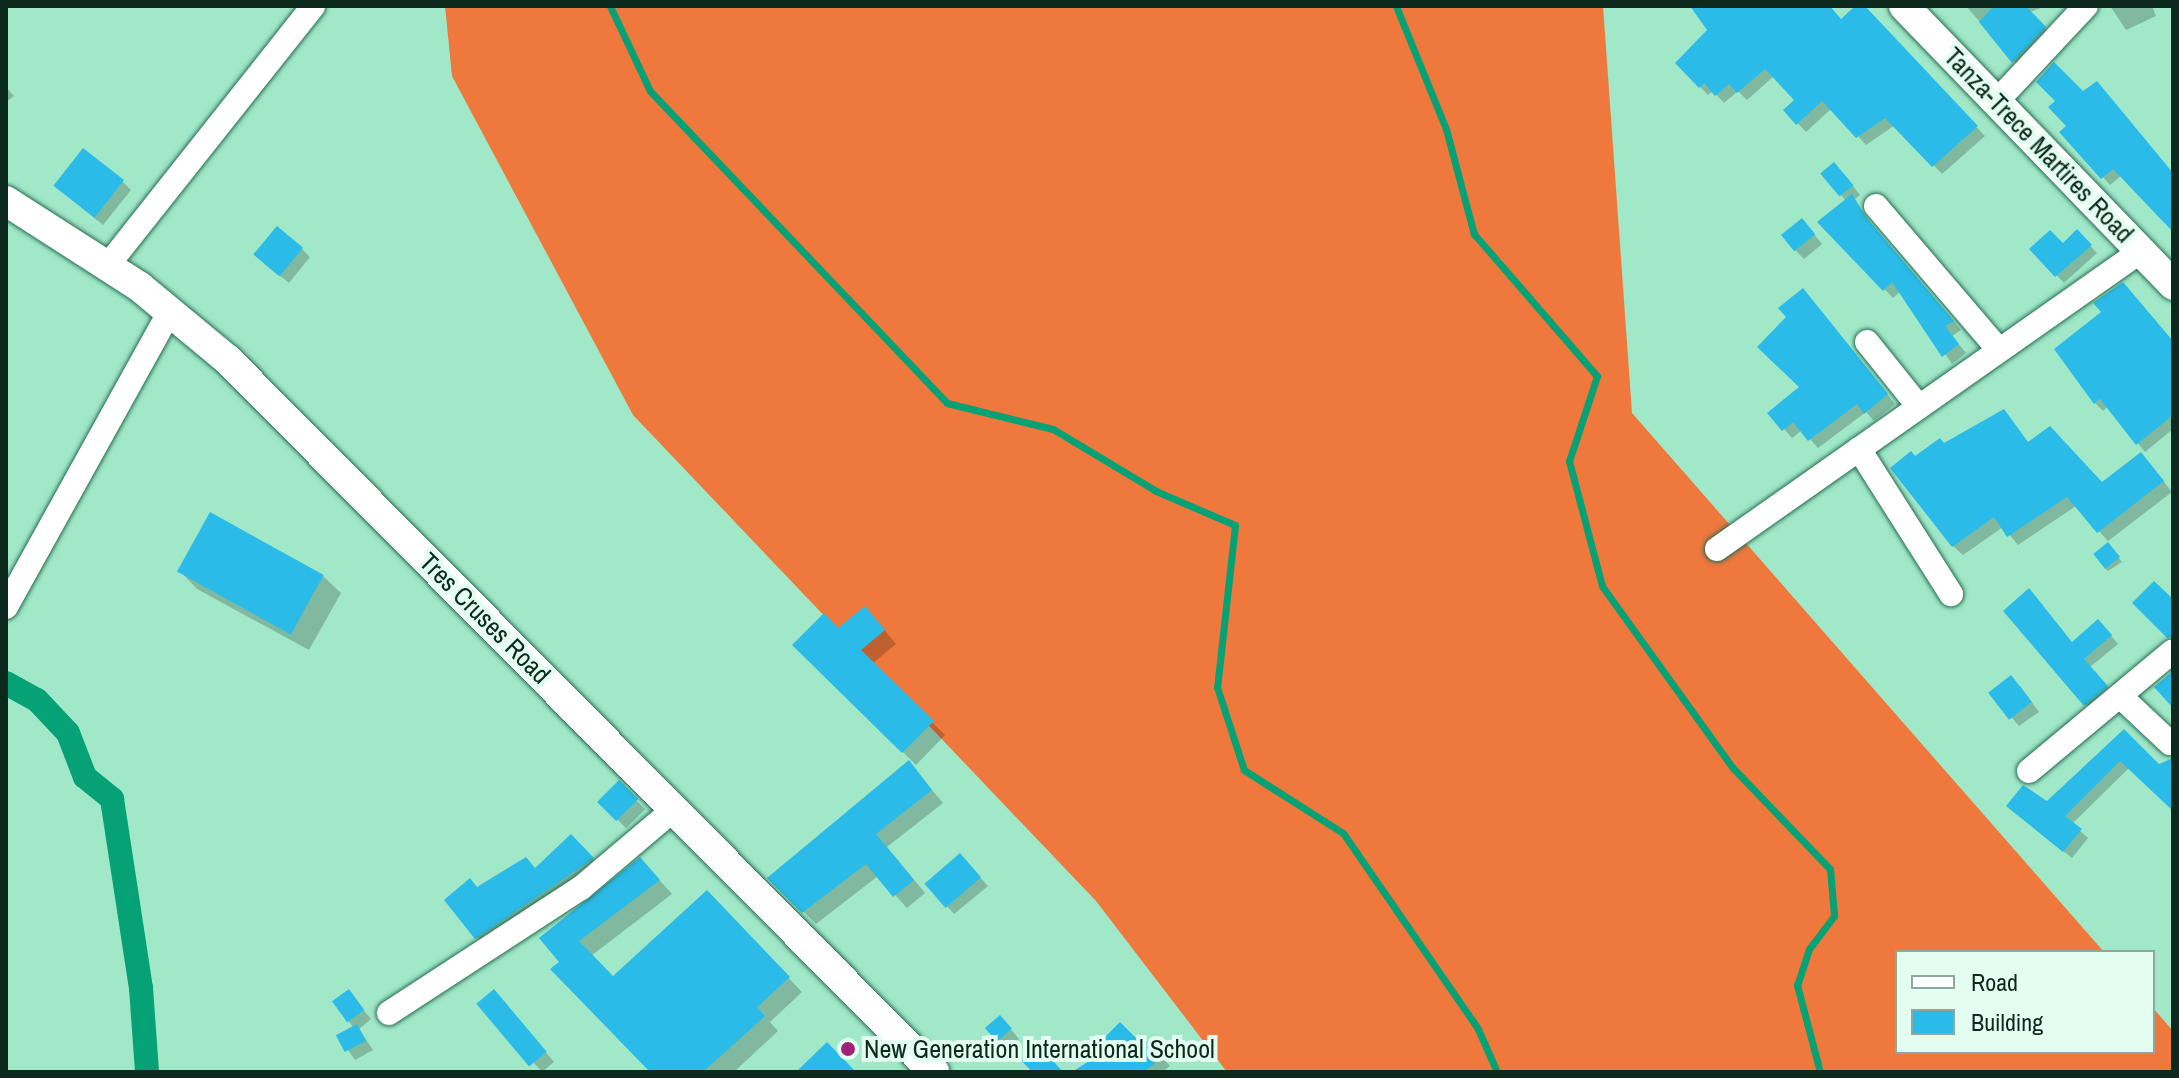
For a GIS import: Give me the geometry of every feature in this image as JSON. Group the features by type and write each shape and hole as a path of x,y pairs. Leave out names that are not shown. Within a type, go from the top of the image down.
{"main road":[{"name":"Tanza-Trece Martires Road","path":"1904,6 2173,285"},
{"name":"Tres Cruses Road","path":"6,201 108,265 170,311 228,360 934,1072"}],"street":[{"path":"108,265 313,6"},
{"path":"1997,101 2086,6"},
{"path":"1876,206 1999,350"},
{"path":"1717,549 2141,251"},
{"path":"6,607 170,311"},
{"path":"1867,342 1919,407"},
{"path":"1859,449 1951,594"},
{"path":"2029,771 2173,651"},
{"path":"2120,696 2170,743"},
{"path":"389,1013 581,888 674,809"}],"shaded area":[{"path":"445,6 1603,6 1632,413 2102,950 1895,950 1895,1054 2155,1054 2155,1010 2173,1031 2173,1072 1227,1072 1096,901 633,415 452,76"}],"building":[{"path":"1690,6 1830,6 1841,19 1855,6 1865,6 1978,126 1932,167 1885,118 1856,138 1822,101 1796,125 1783,110 1794,100 1765,69 1737,93 1729,84 1715,96 1704,83 1699,88 1675,63 1707,30"},
{"path":"1994,6 2026,6 2046,27 2012,63 1979,22"},
{"path":"2054,62 2083,91 2097,81 2173,173 2173,232 2113,169 2101,179 2059,132 2066,126 2048,107 2055,101 2036,82"},
{"path":"83,148 124,180 94,218 53,186"},
{"path":"1834,162 1853,185 1839,197 1820,174"},
{"path":"1852,194 1865,216 1954,321 1945,326 1959,344 1942,357 1892,282 1883,291 1817,222"},
{"path":"1802,218 1815,234 1794,251 1781,235"},
{"path":"277,226 303,248 279,276 253,254"},
{"path":"2077,229 2092,245 2055,277 2029,249 2050,230 2063,243"},
{"path":"2123,282 2173,341 2173,415 2136,445 2100,399 2094,404 2054,349 2101,312 2093,303"},
{"path":"1803,288 1888,394 1864,414 1857,404 1808,441 1793,422 1782,431 1767,413 1799,387 1757,347 1786,317 1778,308"},
{"path":"2004,409 2028,442 2050,426 2102,482 2141,452 2164,481 2097,533 2067,497 2007,537 1994,517 1952,547 1890,468 1911,451 1915,456 1940,438 1944,443"},
{"path":"210,512 324,575 291,634 177,571"},
{"path":"2108,542 2120,557 2105,569 2093,554"},
{"path":"2154,581 2173,599 2173,636 2167,638 2132,603"},
{"path":"2029,588 2072,642 2098,619 2112,635 2084,659 2108,686 2084,706 2003,611"},
{"path":"865,606 885,630 861,650 934,721 902,753 792,645 824,613 838,628"},
{"path":"2173,671 2173,708 2154,687"},
{"path":"2011,675 2032,702 2009,720 1988,693"},
{"path":"2124,729 2159,764 2173,758 2173,811 2120,761 2065,816 2082,829 2063,852 2006,806 2023,785 2047,801"},
{"path":"909,760 932,790 876,834 914,880 893,897 866,864 802,913 767,878"},
{"path":"619,780 638,799 616,821 597,802"},
{"path":"571,834 594,858 475,939 444,900 470,878 477,887 526,857 535,868"},
{"path":"960,853 981,877 946,908 925,884"},
{"path":"640,857 660,880 579,941 613,976 707,890 790,977 757,1007 765,1016 703,1072 650,1072 550,969 559,962 539,938"},
{"path":"349,989 364,1010 347,1022 332,1001"},
{"path":"494,989 547,1052 529,1067 476,1004"},
{"path":"1000,1015 1012,1029 997,1042 985,1028"},
{"path":"1120,1022 1143,1045 1149,1040 1163,1057 1144,1072 1072,1072 1111,1047 1103,1039"},
{"path":"357,1024 366,1041 345,1052 336,1035"},
{"path":"827,1042 856,1072 796,1072"},
{"path":"1039,1045 1063,1072 1032,1072 1022,1061"}],"waterway":[{"path":"610,6 650,91 947,403 1053,429 1156,491 1235,525 1217,687 1244,770 1343,833 1478,1029 1497,1072"},
{"path":"1396,6 1446,129 1474,234 1597,376 1569,461 1602,586 1733,768 1830,869 1834,916 1809,949 1797,985 1820,1072"},
{"path":"6,683 37,700 68,733 85,777 112,799 141,988 147,1072"}],"place":[{"name":"New Generation International School","path":"848,1049"}]}
